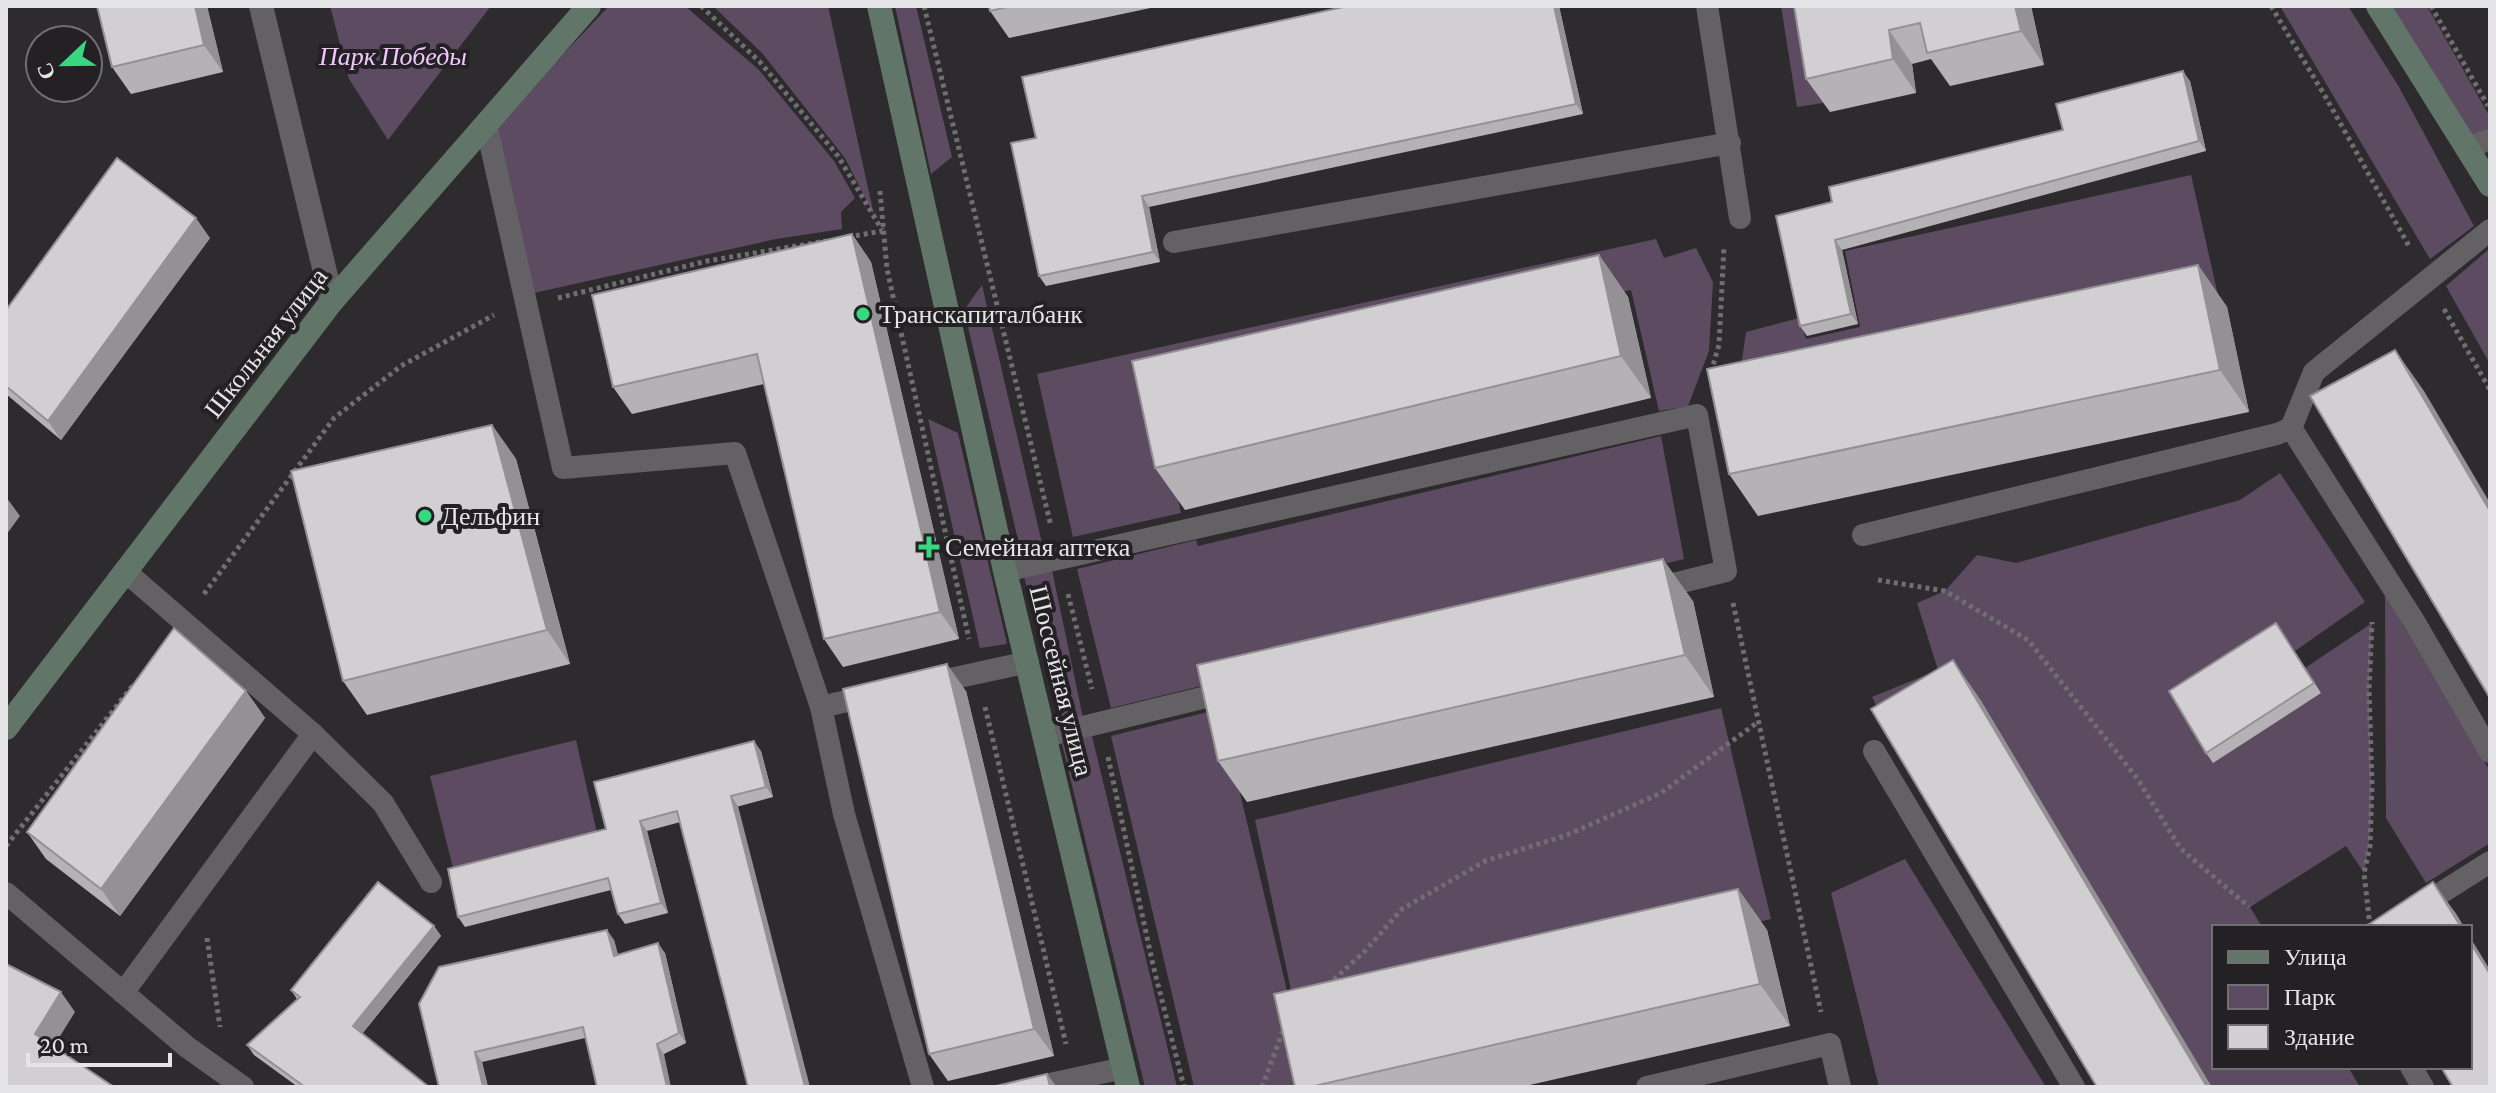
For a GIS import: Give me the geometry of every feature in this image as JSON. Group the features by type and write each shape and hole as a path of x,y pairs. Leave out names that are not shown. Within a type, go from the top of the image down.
{"street":[{"path":"261,6 332,301"},
{"name":"Школьная улица","path":"6,728 332,301 589,6"},
{"name":"Шоссейная улица","path":"879,6 1005,571 1126,1077"},
{"path":"2378,6 2478,143 2490,185"}],"lane":[{"path":"1707,6 1740,218"},
{"path":"486,124 563,468 735,453 821,707 844,814 923,1087"},
{"path":"1174,242 1730,143"},
{"path":"1863,535 2277,434 2291,428 2314,372 2490,230"},
{"path":"1005,571 1697,415 1726,571 1635,593"},
{"path":"2291,428 2377,562 2490,752"},
{"path":"126,572 313,734 383,803 431,882"},
{"path":"821,707 1028,662"},
{"path":"1046,736 1253,686"},
{"path":"123,993 313,734"},
{"path":"1874,751 2074,1087"},
{"path":"2433,898 2490,862"},
{"path":"6,893 187,1047 236,1082"},
{"path":"1647,1087 1830,1044 1840,1087"},
{"path":"2412,1069 2423,1087"},
{"path":"1036,1087 1126,1077"}],"path":[{"path":"183,622 334,418 401,366 489,316 707,261 882,231 838,156 760,62 701,6"},
{"path":"2271,6 2490,390"},
{"path":"2431,6 2490,109"},
{"path":"1697,415 1719,345 1724,242 1740,218"},
{"path":"2370,925 2364,873 2370,846 2369,690 2377,562"},
{"path":"1726,571 1814,985 1830,1044"},
{"path":"1878,580 1945,591 2028,640 2137,778 2180,848 2249,907"},
{"path":"6,846 144,672"},
{"path":"1320,992 1365,951 1402,909 1485,861 1567,835 1661,793 1758,722"},
{"path":"198,890 236,1082"},
{"path":"1262,1087 1286,1022"}],"green space":[{"name":"Парк Победы","path":"330,6 491,6 388,140 349,79"},
{"path":"609,6 685,6 759,70 834,161 855,198 841,212 842,229 776,239 534,293 495,126"},
{"path":"713,6 828,6 874,215 845,158 762,53"},
{"path":"895,6 916,6 952,157 931,174"},
{"path":"1781,6 1807,6 1823,103 1797,107"},
{"path":"2280,6 2348,6 2399,87 2474,226 2430,259"},
{"path":"2384,6 2427,6 2490,117 2490,137 2469,142"},
{"path":"2191,175 2219,300 1735,408 1746,332 1799,318 1806,339 1860,327 1845,251"},
{"path":"1656,239 1664,258 1696,248 1713,282 1709,351 1688,406 1659,411 1631,290 1160,396 1157,404 1181,513 1073,537 1037,374"},
{"path":"2488,250 2490,254 2490,364 2446,286"},
{"path":"982,285 1044,552 1022,557 964,310"},
{"path":"928,419 958,433 1007,644 980,648"},
{"path":"1661,436 1684,559 1225,671 1226,680 1111,708 1077,569 1196,540 1198,546"},
{"path":"2280,473 2365,602 2295,651 2283,633 2305,668 2372,623 2370,828 2364,873 2346,846 2250,907 2261,925 2212,925 2212,1069 2349,1069 2360,1087 2212,1087 1982,702 1900,751 1872,697 1938,670 1917,603 1945,591 1977,555 2016,563 2240,500"},
{"path":"1052,570 1083,718 1059,722 1024,576"},
{"path":"2385,593 2490,771 2490,843 2426,883 2386,818"},
{"path":"1721,708 1771,919 1299,1028 1255,820"},
{"path":"1220,709 1310,1087 1194,1087 1111,736"},
{"path":"1092,736 1177,1087 1145,1087 1062,744"},
{"path":"576,740 597,833 453,868 430,776"},
{"path":"1905,859 2046,1087 1879,1087 1831,893"}],"building":[{"path":"97,6 195,6 204,45 112,67 104,24"},
{"path":"989,6 1012,6 990,11"},
{"path":"1348,6 1554,6 1576,104 1142,196 1153,252 1039,276 1011,143 1036,138 1022,77"},
{"path":"1794,6 2015,6 2021,31 1927,53 1920,23 1889,30 1893,59 1806,79"},
{"path":"2183,71 2199,141 1835,240 1851,314 1800,326 1776,216 1832,202 1829,187 2063,130 2056,104"},
{"path":"117,158 196,218 48,421 6,386 6,310"},
{"path":"852,234 940,612 824,639 757,354 613,387 592,295"},
{"path":"1599,255 1621,356 1155,468 1132,361"},
{"path":"2198,265 2220,370 1729,474 1707,369"},
{"path":"2395,350 2490,511 2490,698 2310,396"},
{"path":"492,425 547,630 343,681 291,471"},
{"path":"1663,559 1685,655 1218,761 1197,665"},
{"path":"2276,623 2314,683 2206,753 2169,691"},
{"path":"174,628 246,691 101,889 27,832"},
{"path":"1953,660 2207,1087 2097,1087 1871,709"},
{"path":"947,664 1034,1029 929,1054 843,689"},
{"path":"754,741 766,787 731,796 805,1087 748,1087 677,811 640,821 661,903 618,914 608,878 458,917 448,869 606,829 594,782"},
{"path":"378,882 434,926 353,1026 429,1087 305,1087 247,1045 300,997 291,990"},
{"path":"2433,882 2460,925 2368,925"},
{"path":"1738,889 1760,984 1310,1087 1295,1087 1274,994"},
{"path":"607,930 614,956 658,943 679,1033 657,1044 667,1087 597,1087 583,1027 475,1052 483,1087 439,1087 419,1004 439,967"},
{"path":"2472,945 2490,974 2490,1087 2453,1087 2442,1069 2472,1069"},
{"path":"6,964 61,992 35,1034 114,1087 6,1087"},
{"path":"1047,1074 1050,1087 992,1087"}],"place":[{"name":"Транскапиталбанк","path":"863,314"},
{"name":"Дельфин","path":"425,516"},
{"name":"Семейная аптека","path":"929,547"}]}
